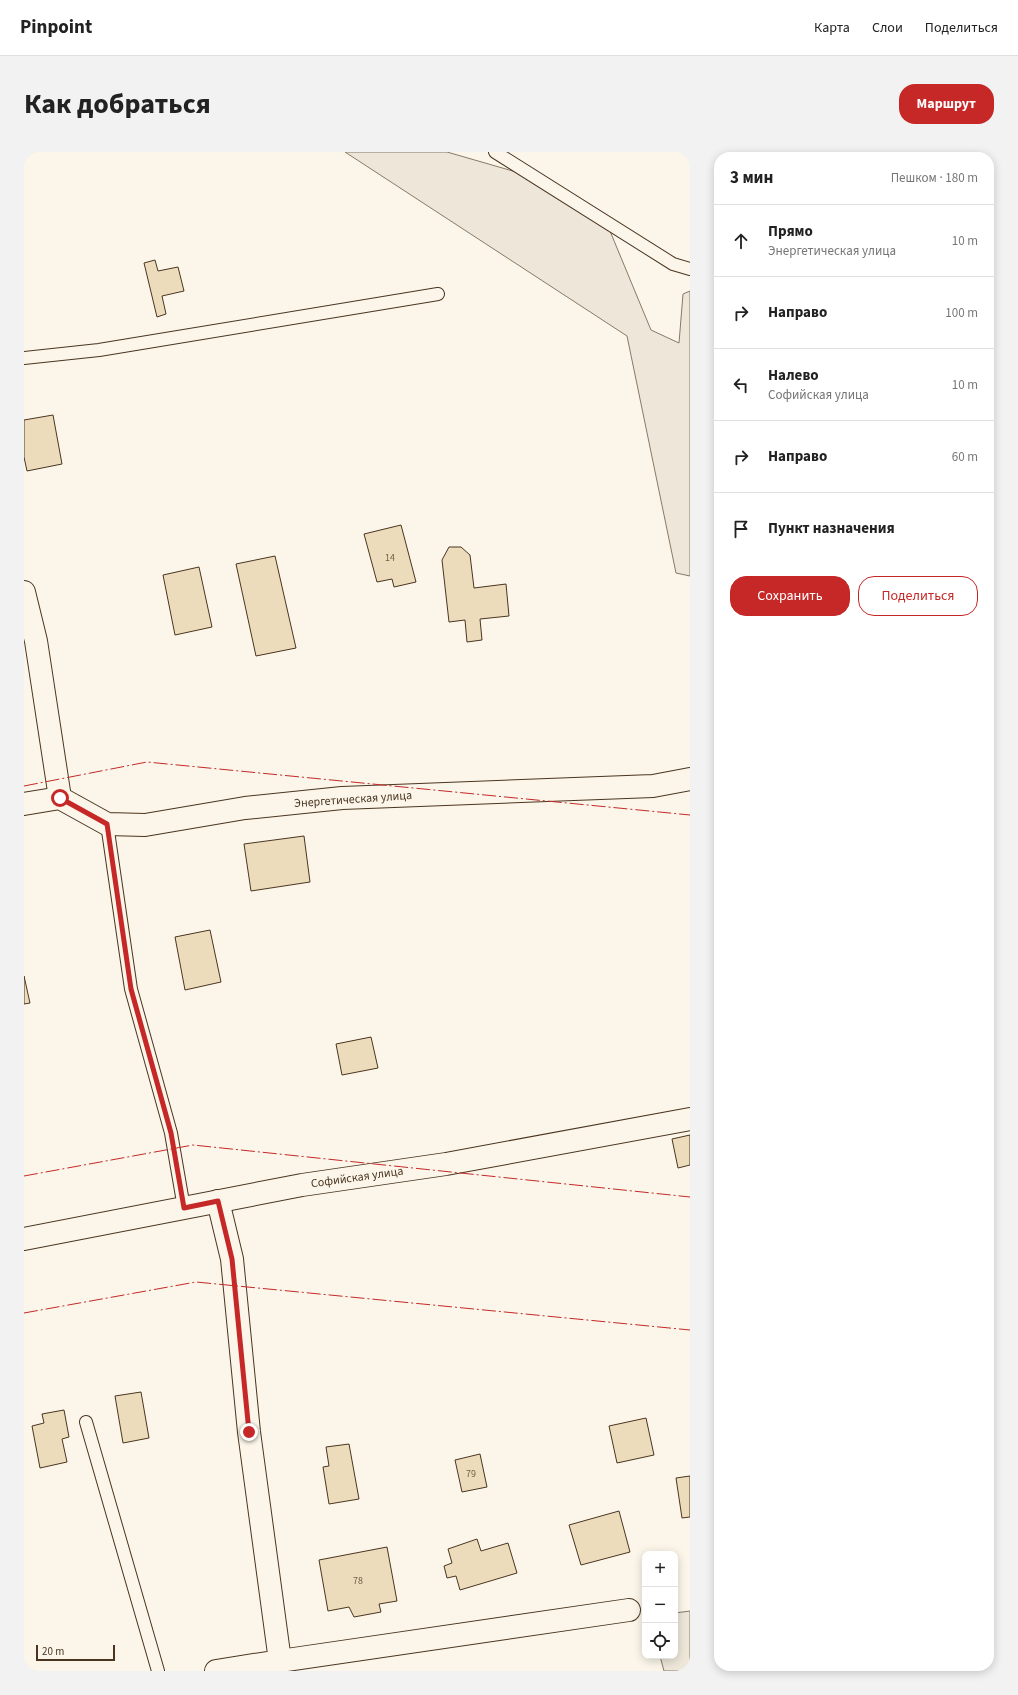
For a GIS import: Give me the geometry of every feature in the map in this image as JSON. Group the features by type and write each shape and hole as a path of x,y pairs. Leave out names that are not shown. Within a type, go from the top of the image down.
{"street":[{"path":"24,592 36,641 60,798 24,804"},
{"name":"Энергетическая улица","path":"60,798 107,824 144,825 245,808 342,798 653,786 690,779"},
{"name":"Софийская улица","path":"24,1240 302,1185 446,1164 690,1119"},
{"path":"218,1201 232,1259 249,1432 280,1661"},
{"path":"216,1671 628,1610"}],"lane":[{"path":"495,152 673,264 690,269"},
{"path":"24,358 98,350 438,294"},
{"path":"107,824 131,989 171,1133 184,1208"},
{"path":"86,1422 158,1671"}],"shaded area":[{"path":"345,152 447,152 530,176 605,219 651,330 679,343 683,294 690,291 690,576 676,573 627,336"},
{"path":"690,1611 690,1671 664,1671 661,1659 678,1659 678,1613"}],"building":[{"path":"155,260 158,271 178,267 184,291 162,296 166,314 157,317 144,263"},
{"path":"53,415 62,464 27,471 24,457 24,420"},
{"path":"401,525 416,582 394,587 392,579 377,582 364,534"},
{"path":"449,547 461,547 470,555 474,588 506,584 509,616 480,619 482,640 467,642 465,620 449,622 442,560"},
{"path":"275,556 296,648 256,656 236,564"},
{"path":"199,567 212,627 175,635 163,575"},
{"path":"304,836 310,882 251,891 244,844"},
{"path":"210,930 221,982 185,990 175,937"},
{"path":"24,976 30,1003 24,1004"},
{"path":"371,1037 378,1068 342,1075 336,1044"},
{"path":"690,1135 690,1165 678,1168 672,1139"},
{"path":"141,1392 149,1438 123,1443 115,1396"},
{"path":"64,1410 69,1437 62,1439 67,1462 40,1468 32,1426 44,1423 42,1414"},
{"path":"646,1418 654,1455 617,1463 609,1426"},
{"path":"349,1444 359,1499 329,1504 323,1467 329,1466 326,1447"},
{"path":"480,1454 487,1487 462,1492 455,1460"},
{"path":"690,1476 690,1517 682,1518 676,1478"},
{"path":"619,1511 630,1552 581,1565 569,1525"},
{"path":"477,1539 481,1551 508,1543 517,1573 460,1590 456,1576 447,1578 444,1566 452,1563 448,1549"},
{"path":"387,1547 397,1601 379,1604 381,1612 354,1617 349,1607 328,1611 319,1560"}],"power":[{"path":"24,786 147,762 690,815"},
{"path":"24,1176 193,1145 690,1197"},
{"path":"24,1313 196,1282 690,1330"}],"route":[{"path":"60,798 107,824 131,989 171,1133 184,1208 218,1201 232,1259 249,1432"}]}
